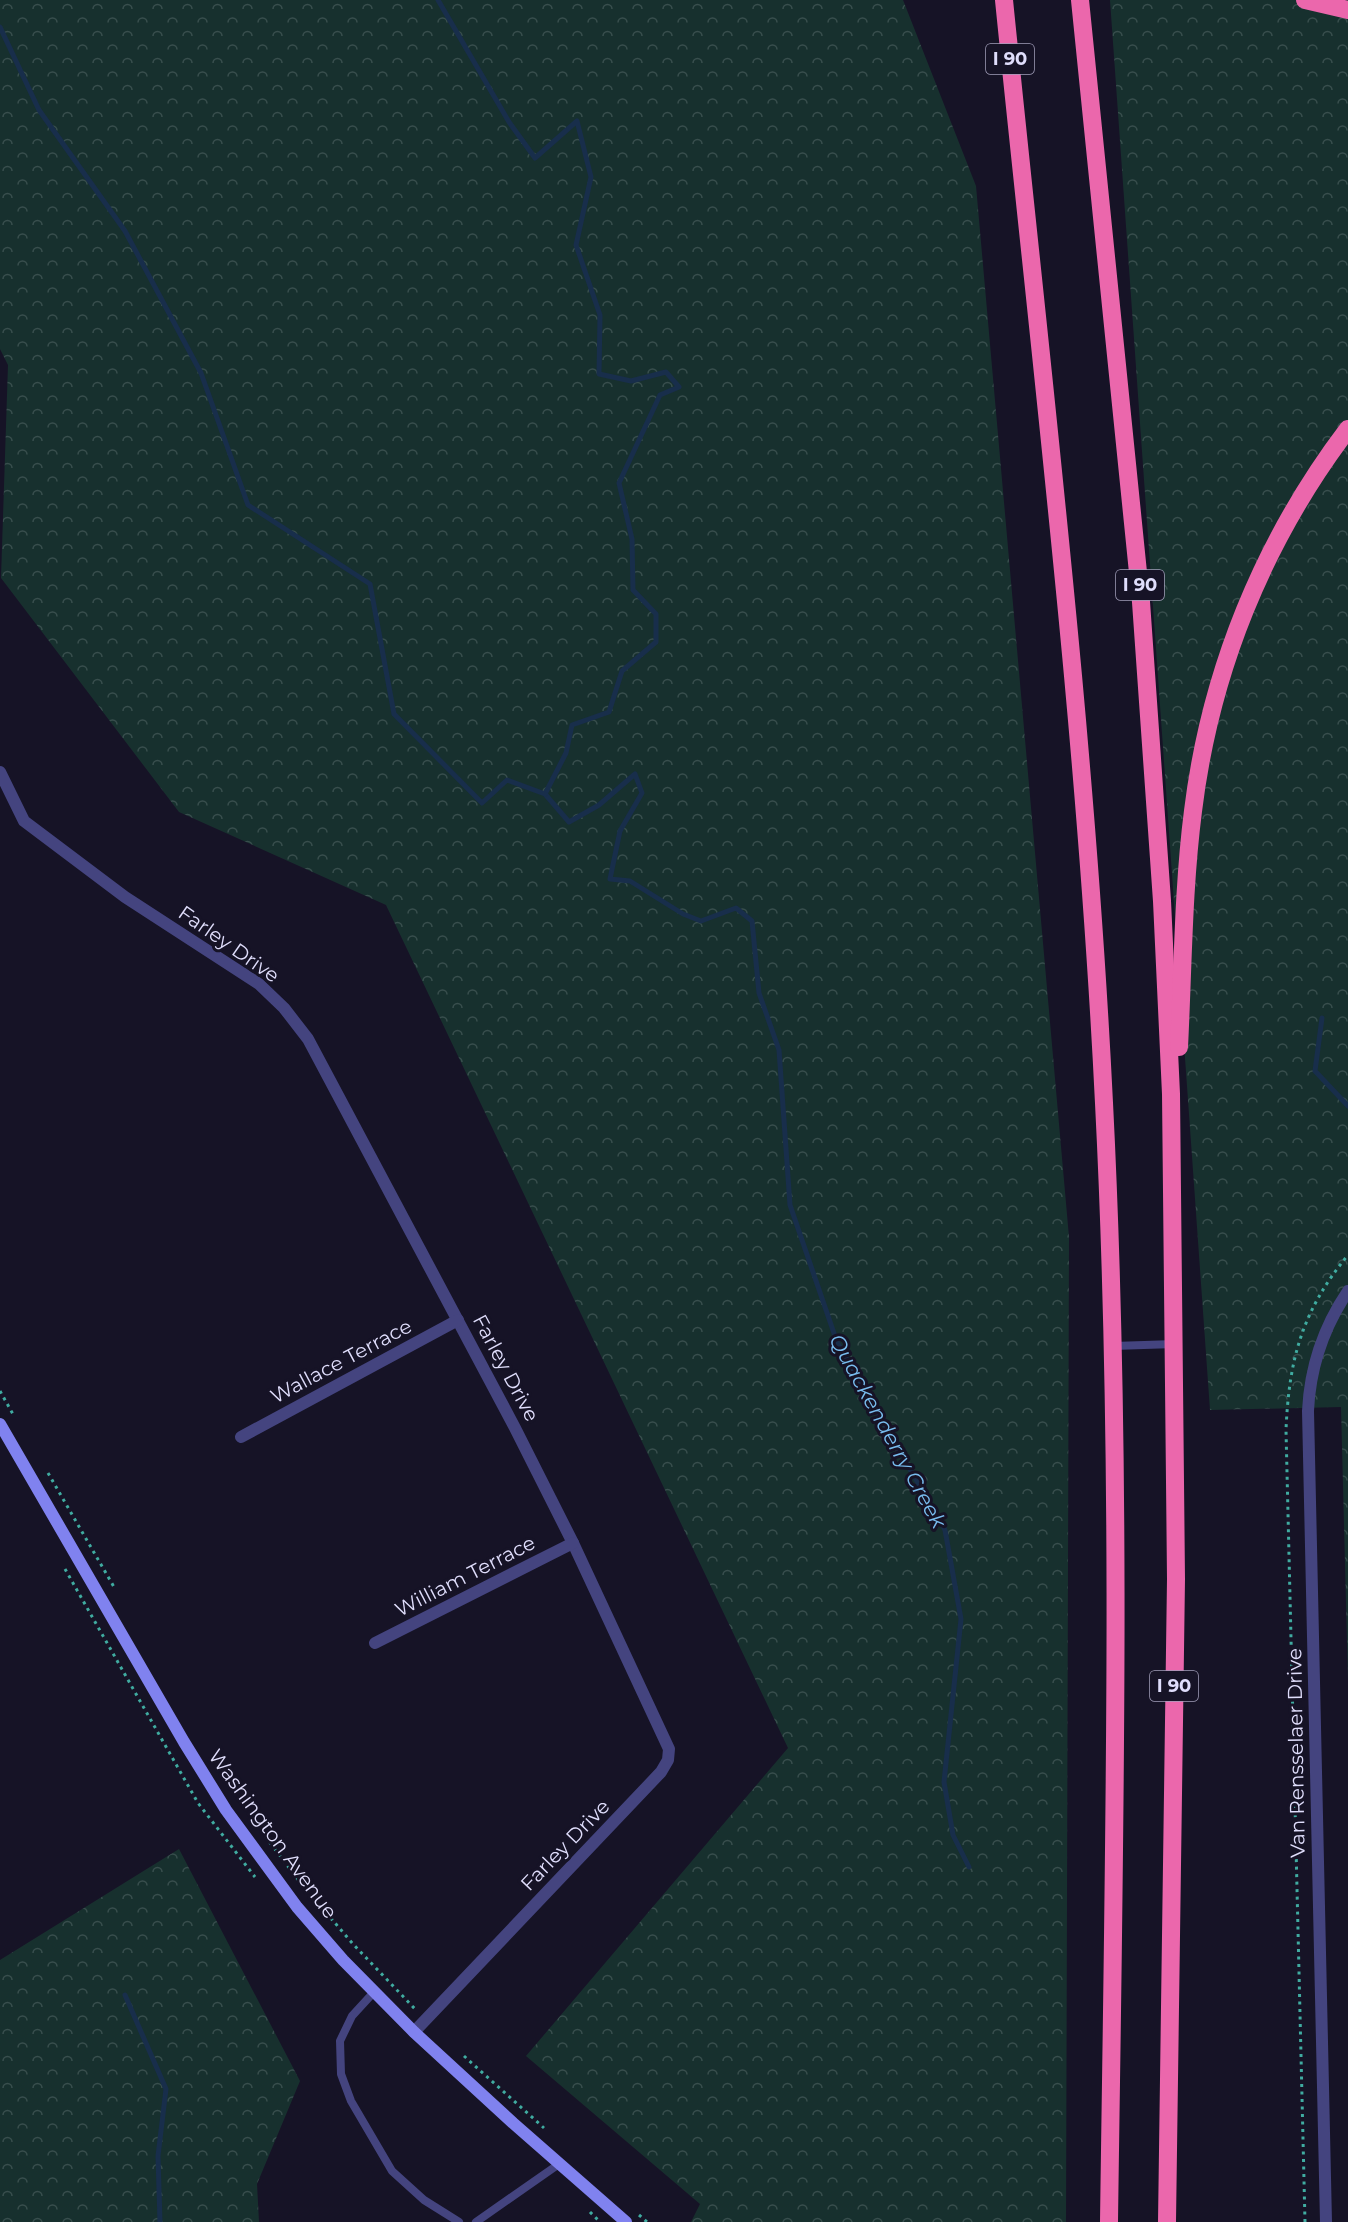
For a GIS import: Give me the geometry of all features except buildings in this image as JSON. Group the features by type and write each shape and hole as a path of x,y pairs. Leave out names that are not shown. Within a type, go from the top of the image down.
{"highway":[{"path":"996,0 1016,118"},
{"name":"I 90","path":"1004,0 1084,805 1105,1108 1113,1346 1115,1697 1109,2222"},
{"name":"I 90","path":"1080,0 1146,659 1162,901 1173,1171 1176,1579 1167,2222"},
{"path":"1305,0 1348,10"},
{"path":"1173,1171 1192,812 1209,719 1225,662 1258,577 1302,494 1348,429"}],"street":[{"name":"Farley Drive","path":"0,772 24,821 125,897 259,984 284,1008 308,1039 515,1428 573,1544 669,1749 668,1760 661,1772 414,2032"},
{"name":"Van Rensselaer Drive","path":"1326,2222 1308,1411 1311,1377 1319,1348 1330,1321 1348,1291"},
{"name":"Wallace Terrace","path":"241,1437 458,1320"},
{"name":"Washington Avenue","path":"0,1424 184,1742 226,1810 297,1907 374,1992 414,2032 626,2222"},
{"name":"William Terrace","path":"375,1643 573,1544"}],"lane":[{"path":"1113,1346 1175,1344"},
{"path":"374,1992 352,2016 340,2042 341,2074 351,2101 392,2171 424,2200 459,2222"},
{"path":"476,2222 559,2163"}],"path":[{"path":"1305,2222 1286,1430 1288,1390 1296,1347 1311,1310 1331,1276 1348,1255"},
{"path":"0,1391 15,1417"},
{"path":"43,1466 114,1588"},
{"path":"261,1830 299,1881 353,1944 426,2019"},
{"path":"460,2052 550,2134"},
{"path":"638,2214 647,2222"}],"green space":[{"path":"0,0 903,0 976,186 1069,1237 1066,2222 691,2222 700,2204 526,2056 788,1748 386,905 179,812 1,578 8,365 0,349"},
{"path":"1110,0 1348,0 1348,1681 1341,1407 1210,1410"},
{"path":"179,1849 300,2081 257,2184 259,2222 0,2222 0,1960"}],"waterway":[{"name":"Quackenderry Creek","path":"438,0 509,122 535,158 577,121 591,177 576,245 600,315 599,374 631,381 666,372 679,387 660,395 619,483 632,539 633,590 656,614 656,642 622,671 609,712 572,725 566,753 545,794 569,822 599,805 635,774 642,793 620,831 610,879 630,881 683,914 701,921 736,908 752,921 759,993 779,1050 790,1205 837,1342 945,1530 961,1619 944,1782 953,1835 969,1867"},
{"path":"0,27 39,110 125,231 201,373 248,505 370,584 394,714 482,803 507,780 545,794"},
{"path":"1322,1018 1315,1071 1348,1106"},
{"path":"125,1995 166,2089 158,2156 160,2222"}]}
